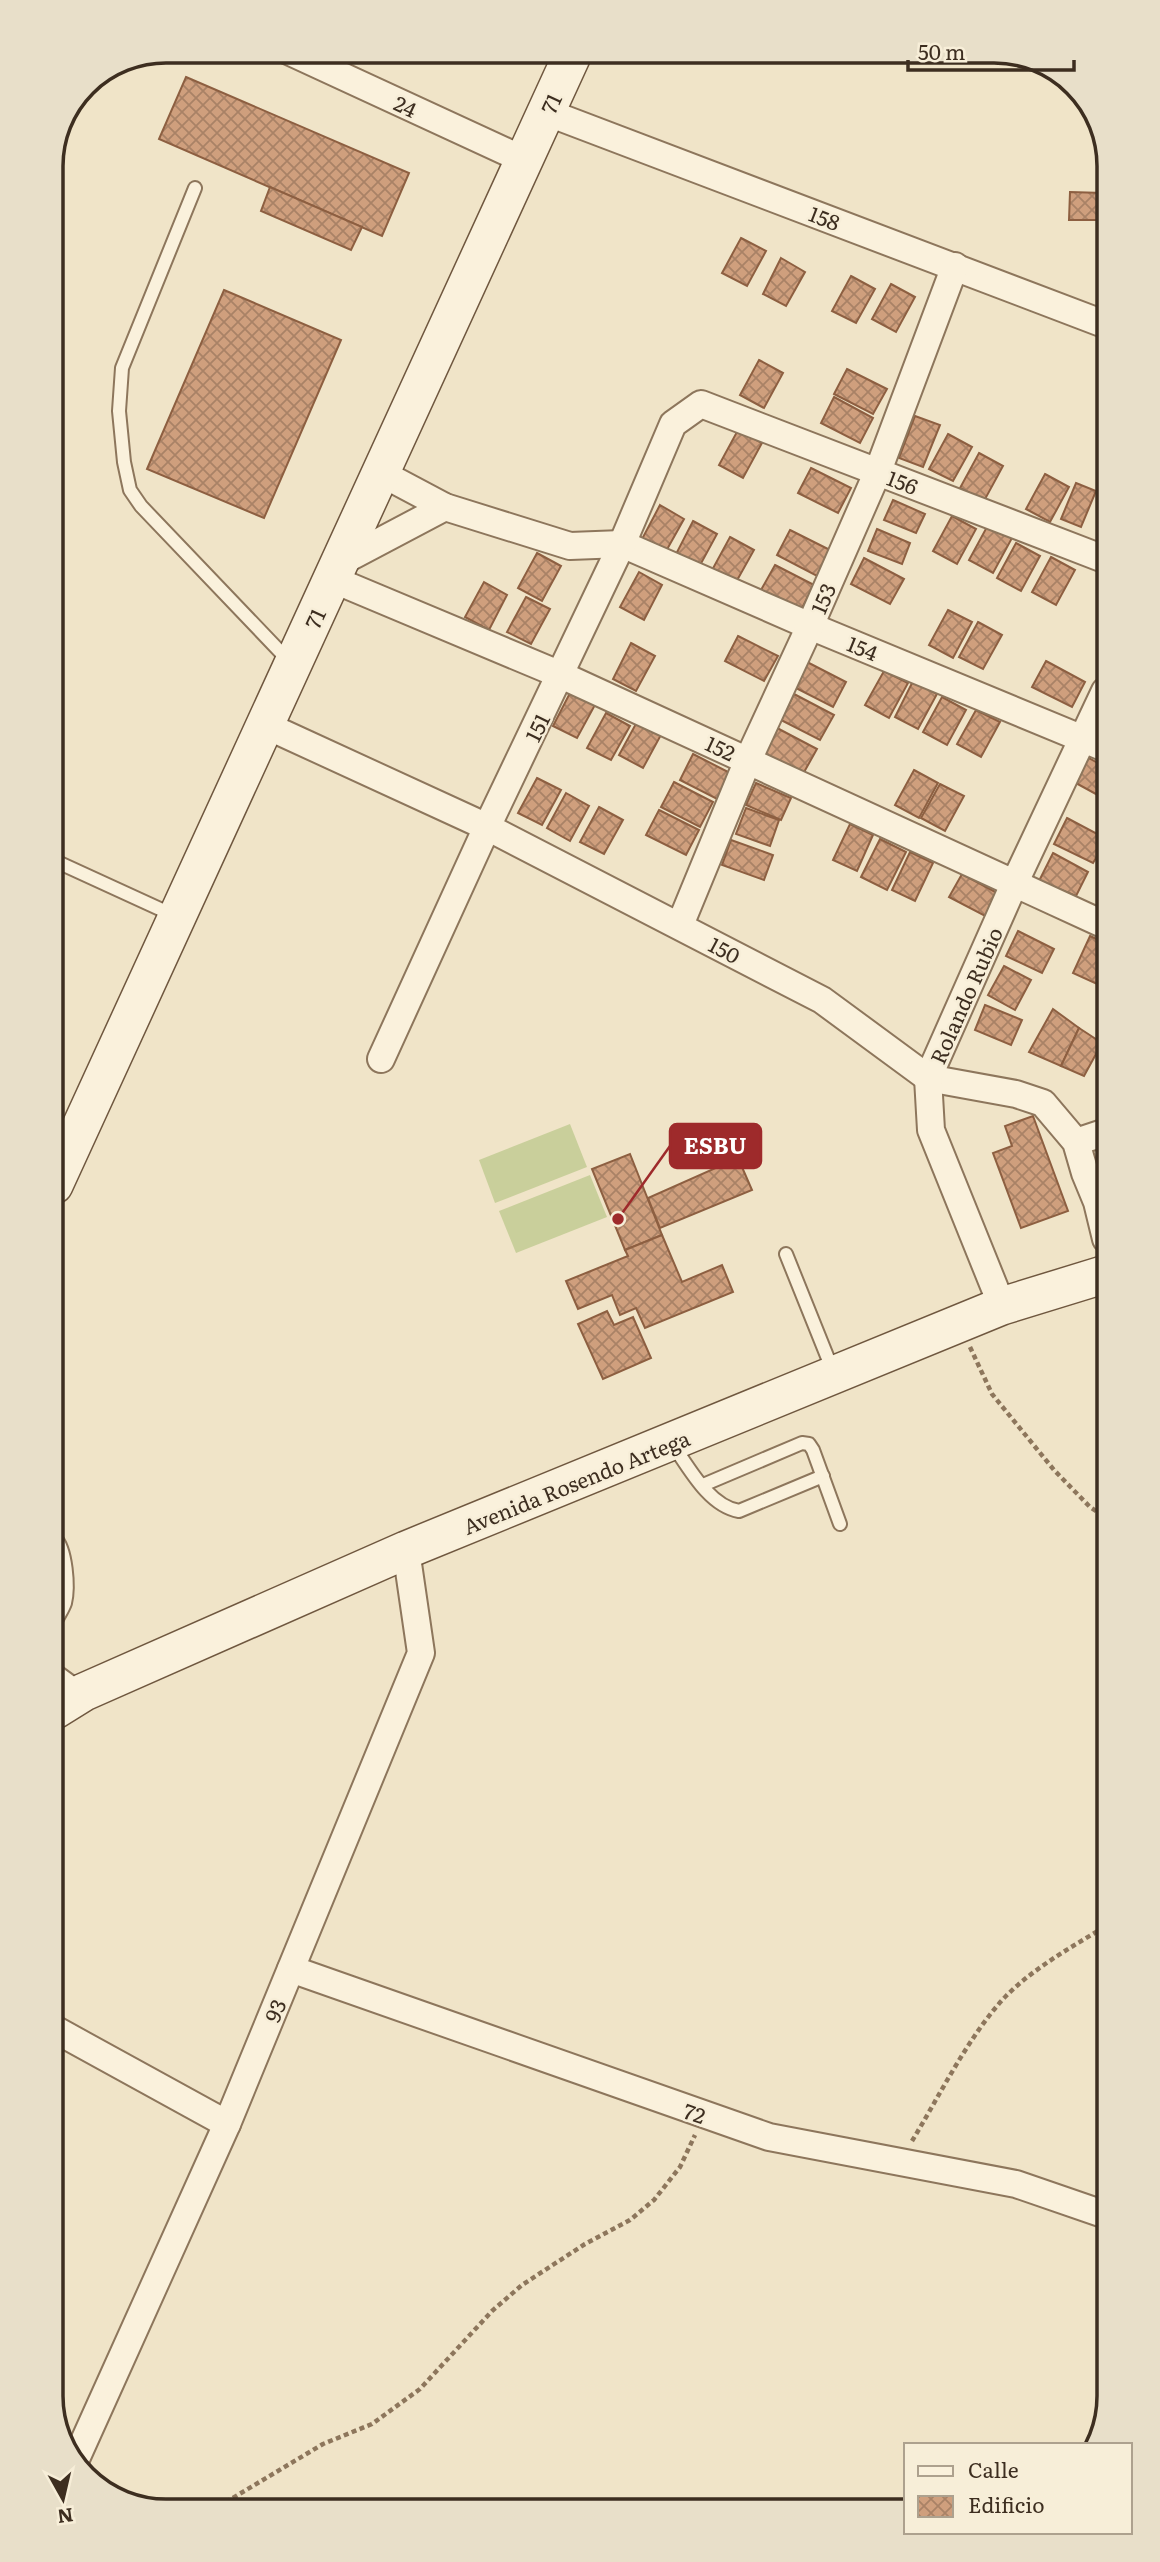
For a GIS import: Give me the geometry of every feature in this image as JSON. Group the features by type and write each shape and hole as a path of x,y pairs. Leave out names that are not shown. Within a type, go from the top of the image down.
{"street":[{"name":"24","path":"314,63 524,160"},
{"name":"71","path":"63,1165 568,63"},
{"name":"158","path":"546,112 1097,321"},
{"name":"153","path":"680,925 748,760 878,471 955,266"},
{"name":"156","path":"701,404 1097,556"},
{"name":"151","path":"381,1059 622,544 673,425 701,404"},
{"path":"381,473 445,506 570,546 622,544"},
{"path":"335,571 445,506"},
{"name":"154","path":"622,544 810,626 1093,743"},
{"name":"152","path":"335,571 1097,921"},
{"name":"150","path":"265,725 488,827 821,1000 928,1078 1016,1094 1043,1103 1076,1142 1097,1202"},
{"name":"Rolando Rubio","path":"1002,1306 931,1130 928,1078 1015,883 1093,743 1097,726"},
{"path":"1076,1142 1097,1135"},
{"name":"Avenida Rosendo Artega","path":"70,1701 407,1550 1002,1306 1097,1277"},
{"name":"93","path":"79,2452 227,2124 421,1653 407,1550"},
{"name":"72","path":"291,1969 769,2137 1016,2184 1097,2212"},
{"path":"63,2034 227,2124"}],"lane":[{"path":"195,188 122,368 119,411 124,463 130,490 141,506 292,665"},
{"path":"63,865 177,917"},
{"path":"786,1254 835,1375"},
{"path":"671,1442 703,1485 730,1509 739,1510 823,1476"},
{"path":"703,1485 802,1443 809,1444 840,1524"},
{"path":"63,1556 66,1568 63,1606"}],"path":[{"path":"959,1324 992,1394 1054,1470 1097,1512"},
{"path":"898,2163 978,2033 1007,1996 1060,1953 1097,1931"},
{"path":"231,2499 323,2445 372,2424 420,2389 492,2311 522,2286 554,2263 643,2211 668,2185 680,2167 704,2115"}],"green space":[{"path":"570,1124 587,1167 495,1203 479,1160"},
{"path":"590,1175 607,1217 516,1253 499,1211"}],"building":[{"path":"186,77 409,173 382,236 159,139"},
{"path":"270,187 362,227 351,250 261,211"},
{"path":"1070,192 1097,193 1097,220 1069,220"},
{"path":"741,238 766,251 747,286 722,273"},
{"path":"781,258 805,272 786,306 763,294"},
{"path":"851,276 875,289 856,323 832,311"},
{"path":"891,284 915,297 896,332 872,319"},
{"path":"224,290 341,340 264,518 147,469"},
{"path":"759,360 783,373 764,408 740,395"},
{"path":"847,369 887,389 873,414 834,394"},
{"path":"834,397 873,418 860,443 821,423"},
{"path":"915,416 940,425 923,467 899,458"},
{"path":"738,430 762,443 743,478 719,465"},
{"path":"948,434 972,447 953,481 929,469"},
{"path":"979,453 1003,466 984,501 960,488"},
{"path":"811,468 851,488 838,513 798,493"},
{"path":"1045,474 1069,487 1050,522 1026,509"},
{"path":"1076,483 1096,491 1081,527 1061,519"},
{"path":"893,500 925,514 916,533 884,520"},
{"path":"660,505 684,519 665,553 641,541"},
{"path":"952,516 976,529 957,564 933,551"},
{"path":"693,521 717,534 698,569 675,556"},
{"path":"988,525 1012,538 993,573 969,560"},
{"path":"877,529 910,543 902,564 868,551"},
{"path":"790,530 830,550 817,576 777,555"},
{"path":"730,537 754,550 735,584 711,572"},
{"path":"1016,543 1040,556 1021,591 997,578"},
{"path":"537,553 561,566 542,601 518,588"},
{"path":"1051,557 1075,570 1056,605 1032,592"},
{"path":"864,558 904,579 890,604 851,584"},
{"path":"775,565 814,585 801,610 761,590"},
{"path":"639,572 662,585 644,620 620,607"},
{"path":"484,582 507,595 489,630 465,617"},
{"path":"526,597 550,609 531,644 507,632"},
{"path":"948,610 972,622 953,658 929,645"},
{"path":"978,622 1002,635 983,669 959,657"},
{"path":"738,636 778,656 764,681 725,661"},
{"path":"631,643 655,656 636,691 613,679"},
{"path":"1046,661 1085,682 1072,707 1032,687"},
{"path":"807,662 846,682 833,707 794,687"},
{"path":"884,671 908,683 889,718 865,705"},
{"path":"913,681 937,694 918,729 895,717"},
{"path":"571,691 596,703 577,738 553,726"},
{"path":"794,694 834,715 820,740 781,720"},
{"path":"942,697 966,710 947,745 923,732"},
{"path":"976,710 1000,722 981,757 957,744"},
{"path":"606,713 630,726 611,760 587,748"},
{"path":"638,720 662,733 643,768 619,755"},
{"path":"777,728 817,749 803,774 764,754"},
{"path":"693,754 732,774 719,800 680,780"},
{"path":"1087,757 1097,763 1097,795 1074,782"},
{"path":"914,770 938,783 919,818 895,805"},
{"path":"537,778 561,790 542,825 518,813"},
{"path":"674,782 713,802 700,827 661,807"},
{"path":"756,783 791,798 781,820 746,805"},
{"path":"940,784 964,796 945,831 921,818"},
{"path":"566,793 589,806 570,841 547,828"},
{"path":"599,807 623,820 604,854 580,842"},
{"path":"746,808 779,820 770,846 736,834"},
{"path":"659,810 699,830 686,855 646,835"},
{"path":"1067,818 1097,834 1097,856 1093,863 1054,844"},
{"path":"850,824 873,835 857,871 833,860"},
{"path":"880,839 906,852 887,890 861,877"},
{"path":"731,840 773,855 764,880 722,865"},
{"path":"910,852 933,863 915,901 892,890"},
{"path":"1053,853 1088,872 1076,896 1039,881"},
{"path":"962,874 1001,895 989,918 949,897"},
{"path":"1018,931 1054,949 1042,973 1006,956"},
{"path":"1090,936 1097,939 1097,984 1073,973"},
{"path":"1004,966 1031,980 1015,1010 988,995"},
{"path":"985,1005 1022,1020 1011,1045 975,1030"},
{"path":"1053,1009 1079,1028 1061,1066 1029,1052"},
{"path":"1079,1028 1097,1040 1097,1052 1084,1076 1061,1066"},
{"path":"1033,1116 1068,1211 1021,1228 993,1153 1012,1146 1005,1126"},
{"path":"630,1154 662,1235 625,1250 592,1169"},
{"path":"738,1158 752,1190 660,1228 648,1198"},
{"path":"662,1235 682,1282 722,1265 733,1292 645,1328 636,1308 620,1315 612,1295 578,1309 566,1281 628,1256 625,1250"},
{"path":"607,1311 614,1325 633,1317 651,1358 603,1379 578,1324"}],"place":[{"name":"ESBU","path":"618,1219"}]}
